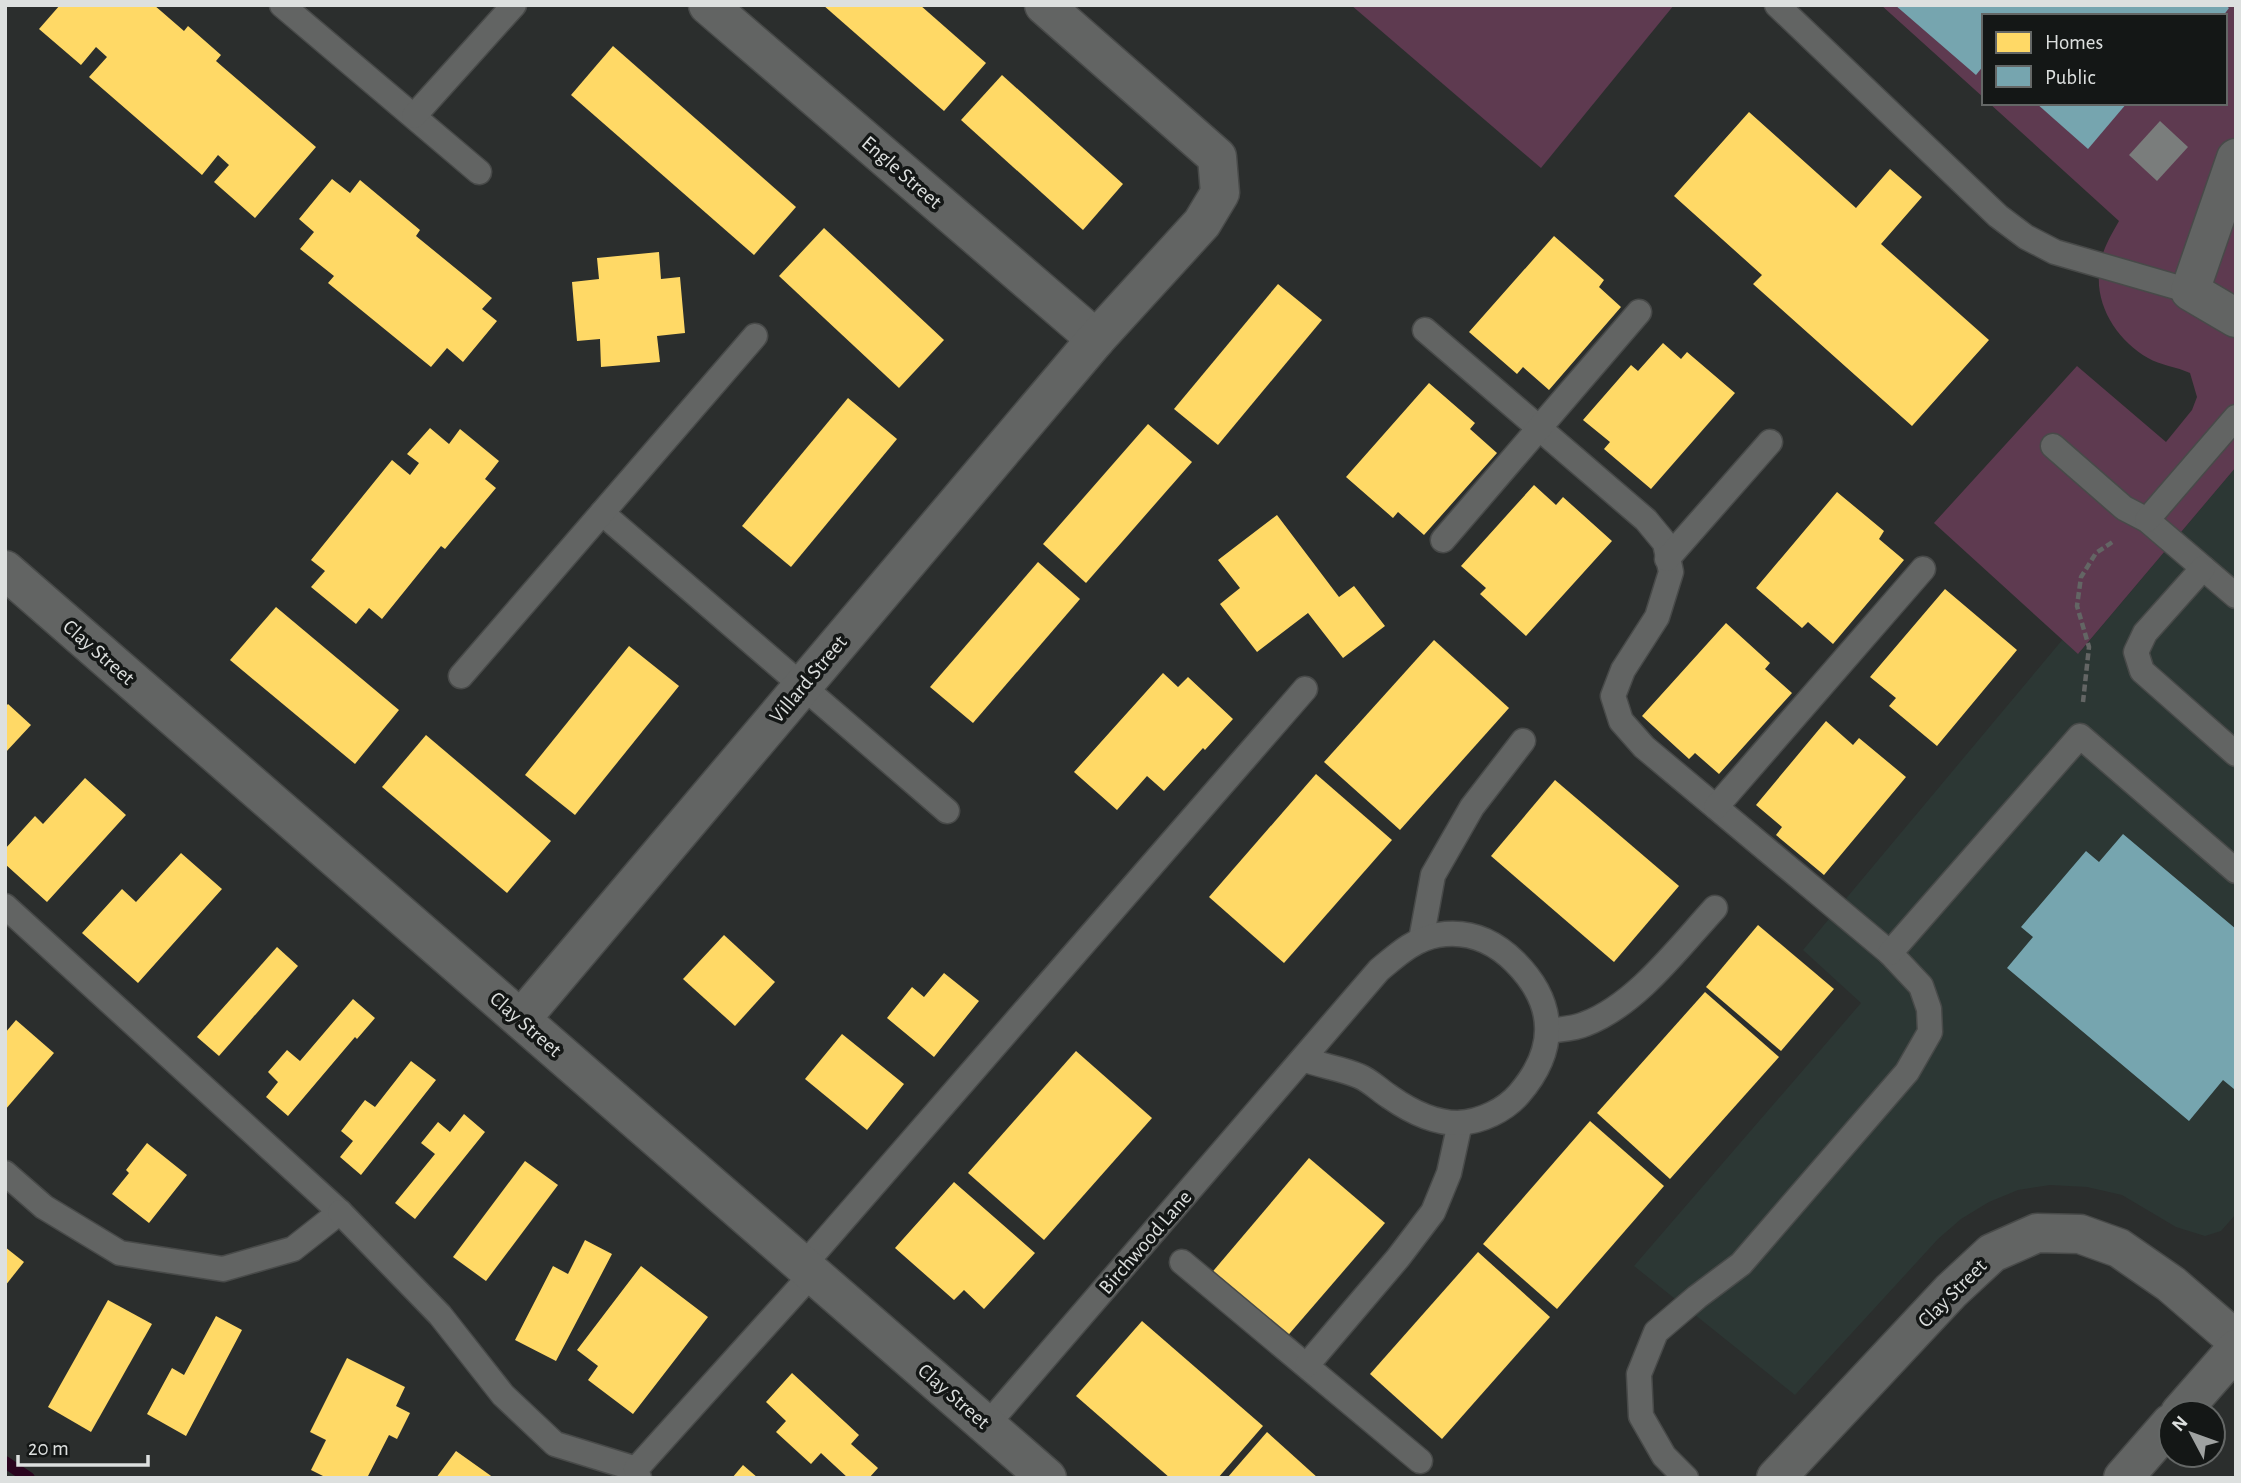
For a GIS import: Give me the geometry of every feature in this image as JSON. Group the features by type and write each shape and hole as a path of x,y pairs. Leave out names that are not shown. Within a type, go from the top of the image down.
{"street":[{"name":"Engle Street","path":"708,5 1096,339"},
{"name":"Villard Street","path":"521,1019 1096,339 1202,223 1220,193 1217,156 1044,5"},
{"path":"2236,158 2190,291 2236,318"},
{"name":"Clay Street","path":"5,570 1047,1478"},
{"name":"Clay Street","path":"1776,1478 1951,1291 1992,1254 2037,1233 2080,1234 2119,1248 2171,1284 2236,1340"},
{"path":"2192,1399 2236,1349"},
{"path":"2123,1478 2157,1439"}],"lane":[{"path":"282,5 479,172"},
{"path":"414,116 514,5"},
{"path":"1777,5 1988,206 2026,237 2055,252 2190,291"},
{"path":"1443,540 1639,313"},
{"path":"1425,330 1646,520 1665,543 1671,572 1657,617 1623,670 1613,696 1621,721 1644,747 1890,953 1921,986 1929,1009 1930,1031 1907,1072 1741,1264 1656,1332 1639,1374 1641,1416 1664,1457 1686,1478"},
{"path":"461,676 755,336"},
{"path":"2147,520 2236,417"},
{"path":"1667,559 1770,442"},
{"path":"2053,446 2124,508 2147,520 2236,596"},
{"path":"602,513 947,811"},
{"path":"2203,568 2145,633 2136,652 2142,671 2236,754"},
{"path":"1716,807 1923,569"},
{"path":"5,906 340,1212 440,1315 503,1395 555,1444 638,1473 807,1270 1305,690"},
{"path":"1890,953 2080,736 2236,871"},
{"path":"1421,940 1433,875 1472,807 1523,741"},
{"path":"1548,1031 1584,1025 1612,1011 1647,980 1715,908"},
{"name":"Birchwood Lane","path":"987,1424 1379,970 1402,950 1438,935 1459,934 1483,938 1502,950 1528,976 1539,992 1546,1013 1548,1031 1544,1054 1526,1086 1515,1099 1498,1111 1460,1123 1423,1117 1358,1075 1303,1059"},
{"path":"1307,1365 1398,1258 1433,1212 1449,1173 1460,1123"},
{"path":"5,1173 44,1207 120,1253 223,1269 293,1249 340,1212"},
{"path":"1182,1262 1420,1461"}],"path":[{"path":"2080,736 2089,647 2077,606 2081,577 2096,553 2147,520"}],"shaded area":[{"path":"1351,5 1674,5 1541,168"},
{"path":"1881,5 2236,5 2236,467 2078,654 1934,523 2077,366 2166,442 2192,410 2197,397 2190,373 2153,360 2137,350 2117,331 2104,307 2099,280 2101,260 2119,221 1991,105 2227,105 2227,14 1982,14 1982,96"},
{"path":"2236,467 2236,1214 2221,1231 2205,1236 2176,1227 2122,1195 2087,1187 2050,1185 2018,1190 1989,1202 1961,1219 1938,1239 1795,1395 1634,1266 1861,1003 1803,950 2063,639 2079,653"}],"building: Homes":[{"path":"60,5 154,5 184,31 188,26 221,55 216,61 316,147 255,218 214,182 229,165 218,155 202,175 89,77 107,57 96,47 81,65 39,29"},
{"path":"823,5 920,5 986,63 944,111"},
{"path":"613,46 796,207 754,255 571,95"},
{"path":"1002,75 1123,184 1083,230 961,120"},
{"path":"1749,112 1856,208 1890,169 1922,197 1881,244 1989,340 1912,426 1753,284 1762,275 1674,196"},
{"path":"332,179 350,193 360,180 420,230 416,236 492,298 482,309 497,321 463,362 447,348 431,367 328,283 334,276 300,249 314,232 299,219"},
{"path":"824,228 944,340 899,388 779,276"},
{"path":"1554,236 1604,280 1599,287 1621,307 1549,390 1523,367 1517,374 1469,332"},
{"path":"659,252 661,279 680,277 685,333 657,336 660,362 601,367 600,339 577,341 572,282 599,279 597,258"},
{"path":"1278,284 1322,320 1218,445 1174,409"},
{"path":"1663,343 1681,359 1687,352 1735,393 1651,489 1604,449 1610,442 1583,420 1631,365 1638,371"},
{"path":"1429,383 1475,423 1470,429 1497,453 1424,535 1398,512 1393,518 1346,477"},
{"path":"848,398 897,439 791,567 742,526"},
{"path":"1148,424 1192,462 1086,583 1043,544"},
{"path":"430,428 449,444 460,429 499,461 485,479 496,488 445,549 441,546 382,619 369,608 356,624 311,587 325,571 311,560 392,460 410,475 419,463 407,454"},
{"path":"1534,485 1556,505 1563,497 1612,541 1526,636 1480,594 1486,588 1461,566"},
{"path":"1837,492 1884,531 1879,539 1904,560 1833,644 1808,622 1802,628 1756,588"},
{"path":"1277,515 1339,597 1354,586 1385,626 1343,658 1308,613 1257,652 1220,604 1240,588 1218,560"},
{"path":"1038,562 1080,599 973,723 930,687"},
{"path":"1945,589 2017,650 1937,746 1889,706 1896,698 1870,677"},
{"path":"276,607 399,710 355,764 230,660"},
{"path":"1726,623 1770,663 1765,669 1792,693 1719,774 1695,753 1689,759 1642,716"},
{"path":"1434,640 1509,708 1400,830 1324,762"},
{"path":"629,646 679,686 575,815 525,775"},
{"path":"1163,673 1178,687 1188,677 1233,719 1164,791 1147,776 1117,810 1074,772"},
{"path":"8,704 31,725 5,753 5,707"},
{"path":"1826,721 1853,745 1859,738 1906,777 1824,875 1776,835 1782,827 1756,805"},
{"path":"426,735 551,841 507,893 382,787"},
{"path":"1316,774 1392,840 1284,963 1209,897"},
{"path":"85,778 126,815 47,902 5,864 5,849 35,816 43,824"},
{"path":"1555,780 1679,886 1614,962 1491,856"},
{"path":"181,853 222,889 138,983 82,933 122,889 136,902"},
{"path":"1758,925 1834,989 1781,1051 1706,987"},
{"path":"724,935 775,982 735,1026 683,979"},
{"path":"277,947 298,966 219,1056 197,1037"},
{"path":"944,973 979,1001 934,1057 887,1018 912,987 924,997"},
{"path":"1705,992 1779,1057 1670,1179 1597,1113"},
{"path":"353,999 375,1018 357,1039 355,1037 288,1116 266,1097 278,1082 268,1072 287,1050 300,1061"},
{"path":"16,1020 54,1053 5,1110 5,1033"},
{"path":"842,1034 904,1084 867,1130 805,1079"},
{"path":"1076,1051 1152,1118 1044,1240 968,1173"},
{"path":"411,1061 436,1080 361,1175 340,1157 353,1141 341,1131 365,1100 375,1107"},
{"path":"464,1114 485,1132 415,1219 395,1203 435,1154 421,1143 438,1122 450,1132"},
{"path":"1590,1121 1664,1186 1557,1309 1483,1244"},
{"path":"147,1143 187,1175 149,1223 112,1194 129,1173 126,1170"},
{"path":"1309,1158 1385,1223 1284,1340 1209,1276"},
{"path":"525,1161 558,1185 486,1281 453,1257"},
{"path":"954,1182 1035,1253 984,1309 964,1290 954,1300 895,1248"},
{"path":"585,1240 612,1254 556,1361 515,1340 553,1266 568,1274"},
{"path":"5,1247 24,1262 5,1286"},
{"path":"1478,1252 1550,1317 1442,1439 1370,1374"},
{"path":"641,1266 708,1317 633,1414 588,1380 598,1366 577,1350"},
{"path":"108,1300 152,1324 91,1432 48,1407"},
{"path":"216,1316 242,1330 186,1436 147,1414 172,1368 184,1375"},
{"path":"1142,1321 1263,1426 1218,1478 1170,1478 1076,1396"},
{"path":"347,1358 405,1387 396,1406 410,1413 397,1439 389,1435 367,1478 327,1478 311,1470 326,1440 310,1432"},
{"path":"792,1373 859,1435 851,1444 878,1468 869,1478 848,1478 821,1453 811,1464 776,1432 786,1421 766,1402"},
{"path":"1267,1432 1318,1478 1227,1478"},
{"path":"456,1451 494,1478 436,1478"},
{"path":"743,1465 758,1478 732,1478"}],"building: Public":[{"path":"1895,5 2225,5 2229,8 2224,14 1982,14 1982,68 1976,75"},
{"path":"2038,105 2125,105 2088,149"},
{"path":"2123,834 2236,929 2236,1087 2234,1089 2223,1080 2189,1121 2007,968 2033,937 2021,927 2086,851 2099,862"}],"building: Other":[{"path":"2160,121 2188,147 2157,181 2129,155"}],"waterway":[{"path":"5,1462 29,1478"}]}
